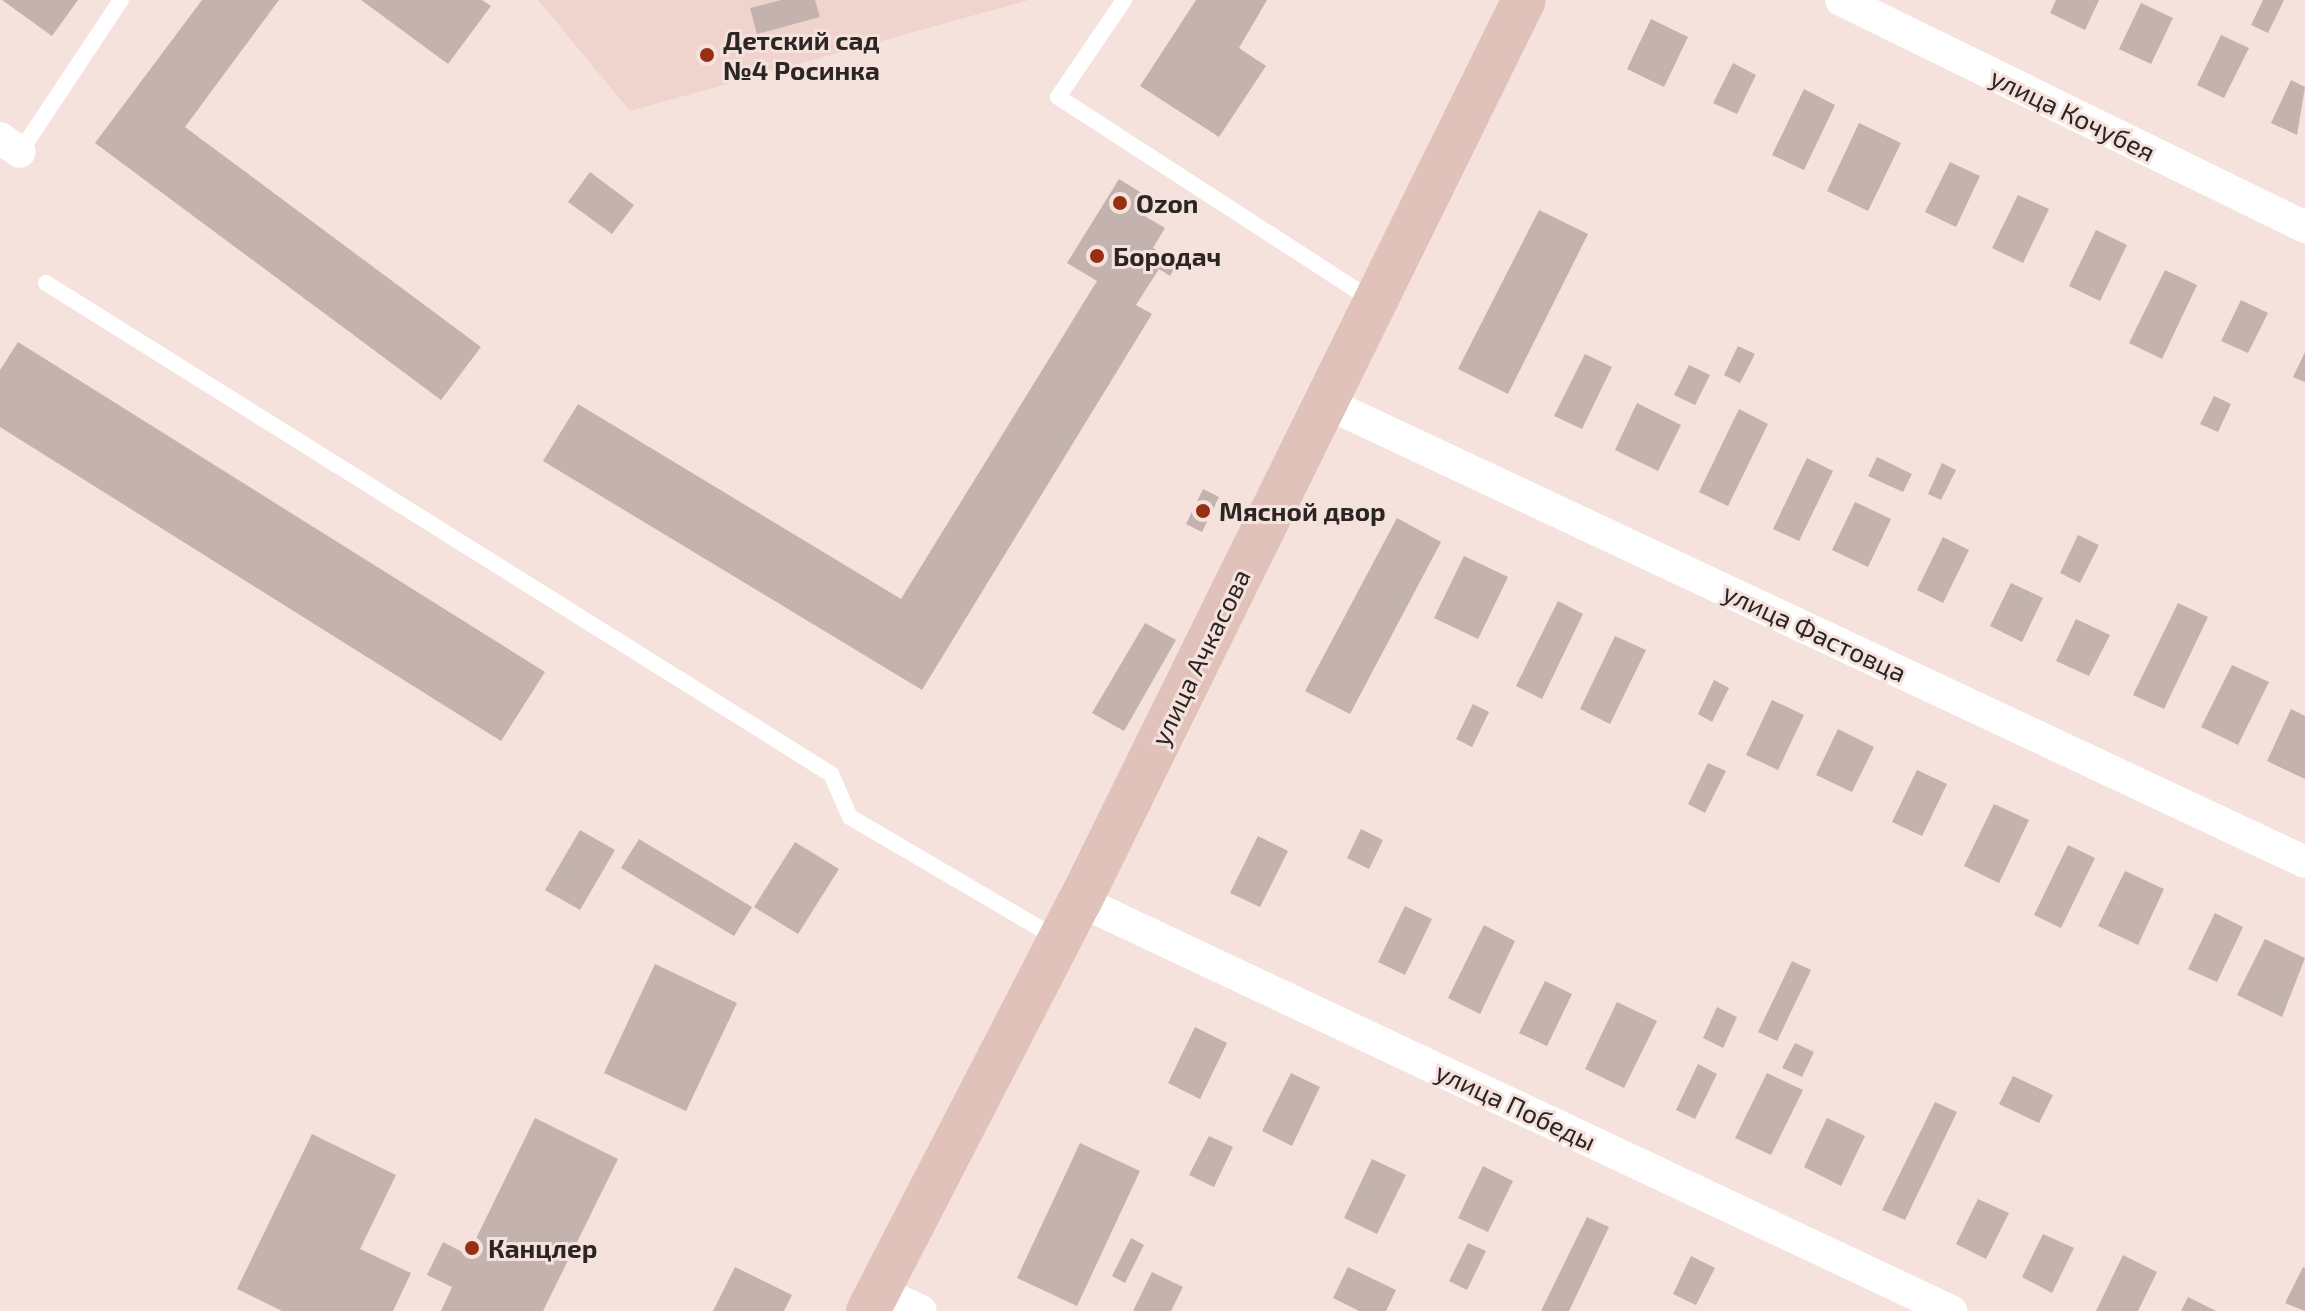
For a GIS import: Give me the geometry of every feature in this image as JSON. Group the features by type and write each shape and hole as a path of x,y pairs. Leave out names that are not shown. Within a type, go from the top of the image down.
{"street":[{"name":"улица Ачкасова","path":"873,1301 1080,901 1524,0"},
{"name":"улица Кочубея","path":"1841,0 2305,227"},
{"name":"улица Фастовца","path":"1324,402 2305,862"},
{"name":"улица Победы","path":"1080,901 1951,1311"},
{"path":"873,1301 921,1311"}],"lane":[{"path":"10,145 121,0"},
{"path":"1124,0 1058,97 1373,301"},
{"path":"46,283 831,774 850,817 1060,940"}],"shaded area":[{"name":"Детский сад №4 Росинка","path":"538,0 1029,0 630,111"}],"building":[{"path":"2,0 78,0 52,36"},
{"path":"202,0 279,0 185,127 481,347 441,400 95,143"},
{"path":"361,0 482,0 491,6 448,64"},
{"path":"781,0 815,0 820,17 757,34 750,8"},
{"path":"1196,0 1267,0 1239,48 1266,66 1219,137 1140,86"},
{"path":"2056,0 2099,0 2085,30 2050,13"},
{"path":"2263,0 2284,0 2268,33 2251,25"},
{"path":"2141,3 2173,18 2151,64 2119,49"},
{"path":"1651,19 1688,37 1664,87 1627,69"},
{"path":"2221,35 2249,48 2224,98 2197,85"},
{"path":"1733,63 1756,75 1737,114 1713,103"},
{"path":"2291,80 2305,87 2297,135 2271,123"},
{"path":"1804,89 1835,105 1804,170 1772,155"},
{"path":"1859,123 1901,143 1868,211 1827,191"},
{"path":"1950,162 1980,176 1956,227 1925,212"},
{"path":"590,172 634,205 612,234 568,202"},
{"path":"1119,179 1148,197 1138,212 1165,228 1153,248 1178,263 1170,276 1159,269 1136,305 1152,314 922,690 543,461 578,404 901,599 1097,281 1067,263"},
{"path":"2018,195 2049,209 2023,263 1992,248"},
{"path":"1539,210 1588,234 1508,394 1458,369"},
{"path":"2096,230 2127,245 2100,301 2069,286"},
{"path":"2165,270 2197,285 2162,359 2129,343"},
{"path":"2241,300 2268,313 2248,353 2221,341"},
{"path":"18,342 545,672 501,741 0,427 0,370"},
{"path":"1738,346 1755,354 1740,383 1724,375"},
{"path":"2305,352 2305,382 2293,377"},
{"path":"1585,354 1612,367 1582,429 1554,416"},
{"path":"1689,365 1710,375 1695,405 1674,395"},
{"path":"2214,396 2231,404 2218,432 2200,424"},
{"path":"1637,403 1681,425 1658,471 1615,450"},
{"path":"1739,409 1768,424 1728,506 1699,492"},
{"path":"1877,457 1912,474 1903,492 1868,476"},
{"path":"1807,458 1833,471 1799,541 1773,529"},
{"path":"1942,463 1956,470 1941,500 1928,494"},
{"name":"Мясной двор","path":"1203,489 1219,497 1202,532 1186,524"},
{"path":"1855,502 1891,519 1868,567 1832,550"},
{"path":"1397,518 1441,542 1350,714 1305,691"},
{"path":"2078,535 2099,545 2080,583 2060,573"},
{"path":"1943,537 1969,550 1943,603 1917,590"},
{"path":"1464,556 1508,577 1478,639 1434,618"},
{"path":"2011,583 2043,598 2022,642 1990,626"},
{"path":"1558,601 1583,614 1542,699 1516,686"},
{"path":"2178,603 2208,617 2164,709 2133,695"},
{"path":"2076,619 2110,635 2089,676 2056,661"},
{"path":"1145,623 1176,640 1124,731 1092,713"},
{"path":"1615,636 1646,650 1610,724 1580,709"},
{"path":"2232,665 2269,682 2238,745 2201,727"},
{"path":"1714,680 1729,688 1712,722 1698,714"},
{"path":"1772,700 1804,715 1778,770 1746,755"},
{"path":"1473,704 1489,712 1472,747 1456,739"},
{"path":"2291,709 2305,716 2305,779 2267,761"},
{"path":"1838,729 1874,747 1852,792 1816,775"},
{"path":"1708,763 1726,771 1705,813 1688,804"},
{"path":"1917,770 1947,784 1922,836 1892,822"},
{"path":"1994,804 2029,820 1999,883 1964,866"},
{"path":"1361,829 1383,840 1369,869 1347,858"},
{"path":"580,830 615,850 580,910 545,890"},
{"path":"1258,836 1288,851 1260,907 1230,893"},
{"path":"639,839 752,907 734,936 621,868"},
{"path":"795,842 839,869 798,934 754,907"},
{"path":"2068,845 2095,858 2061,928 2034,915"},
{"path":"2125,871 2164,889 2138,945 2098,926"},
{"path":"1405,906 1432,919 1405,975 1378,962"},
{"path":"2215,913 2243,927 2217,982 2188,969"},
{"path":"1484,925 1515,941 1480,1014 1448,998"},
{"path":"2265,939 2305,958 2282,1017 2237,995"},
{"path":"1792,961 1811,970 1777,1041 1758,1032"},
{"path":"655,964 737,1003 686,1111 604,1073"},
{"path":"1545,981 1572,994 1547,1046 1519,1033"},
{"path":"1617,1002 1657,1021 1624,1088 1585,1069"},
{"path":"1717,1007 1737,1017 1723,1048 1703,1038"},
{"path":"1195,1027 1227,1043 1200,1099 1168,1083"},
{"path":"1795,1043 1814,1052 1802,1077 1782,1068"},
{"path":"1698,1064 1717,1074 1695,1119 1676,1110"},
{"path":"1291,1073 1320,1087 1292,1146 1262,1131"},
{"path":"1767,1073 1803,1090 1771,1155 1735,1138"},
{"path":"2013,1076 2053,1095 2039,1123 1999,1104"},
{"path":"1935,1102 1957,1112 1905,1220 1882,1210"},
{"path":"535,1118 618,1159 543,1311 441,1311 452,1287 427,1275 443,1242 468,1255"},
{"path":"1827,1118 1865,1136 1841,1186 1804,1167"},
{"path":"312,1134 396,1175 360,1249 411,1273 393,1311 282,1311 237,1289"},
{"path":"1209,1136 1233,1147 1214,1187 1189,1175"},
{"path":"1080,1143 1140,1171 1077,1306 1017,1278"},
{"path":"1372,1159 1406,1175 1377,1234 1344,1218"},
{"path":"1483,1166 1513,1181 1488,1232 1458,1218"},
{"path":"1978,1199 2009,1213 1986,1259 1956,1244"},
{"path":"1587,1217 1609,1227 1569,1311 1541,1311"},
{"path":"2043,1234 2074,1248 2052,1293 2022,1277"},
{"path":"1131,1238 1144,1245 1125,1283 1112,1276"},
{"path":"1468,1243 1486,1251 1467,1290 1449,1281"},
{"path":"2123,1255 2157,1272 2138,1311 2096,1311"},
{"path":"1691,1256 1715,1268 1696,1305 1673,1294"},
{"path":"735,1267 792,1295 784,1311 713,1311"},
{"path":"1348,1267 1396,1290 1386,1311 1359,1311 1333,1298"},
{"path":"2305,1268 2305,1311 2285,1303"},
{"path":"1152,1272 1183,1287 1171,1311 1133,1311"},
{"path":"2188,1297 2216,1311 2181,1311"}],"place":[{"name":"Детский сад №4 Росинка","path":"707,55"},
{"name":"Ozon","path":"1120,203"},
{"name":"Бородач","path":"1097,256"},
{"name":"Мясной двор","path":"1203,511"},
{"name":"Канцлер","path":"472,1248"}]}
